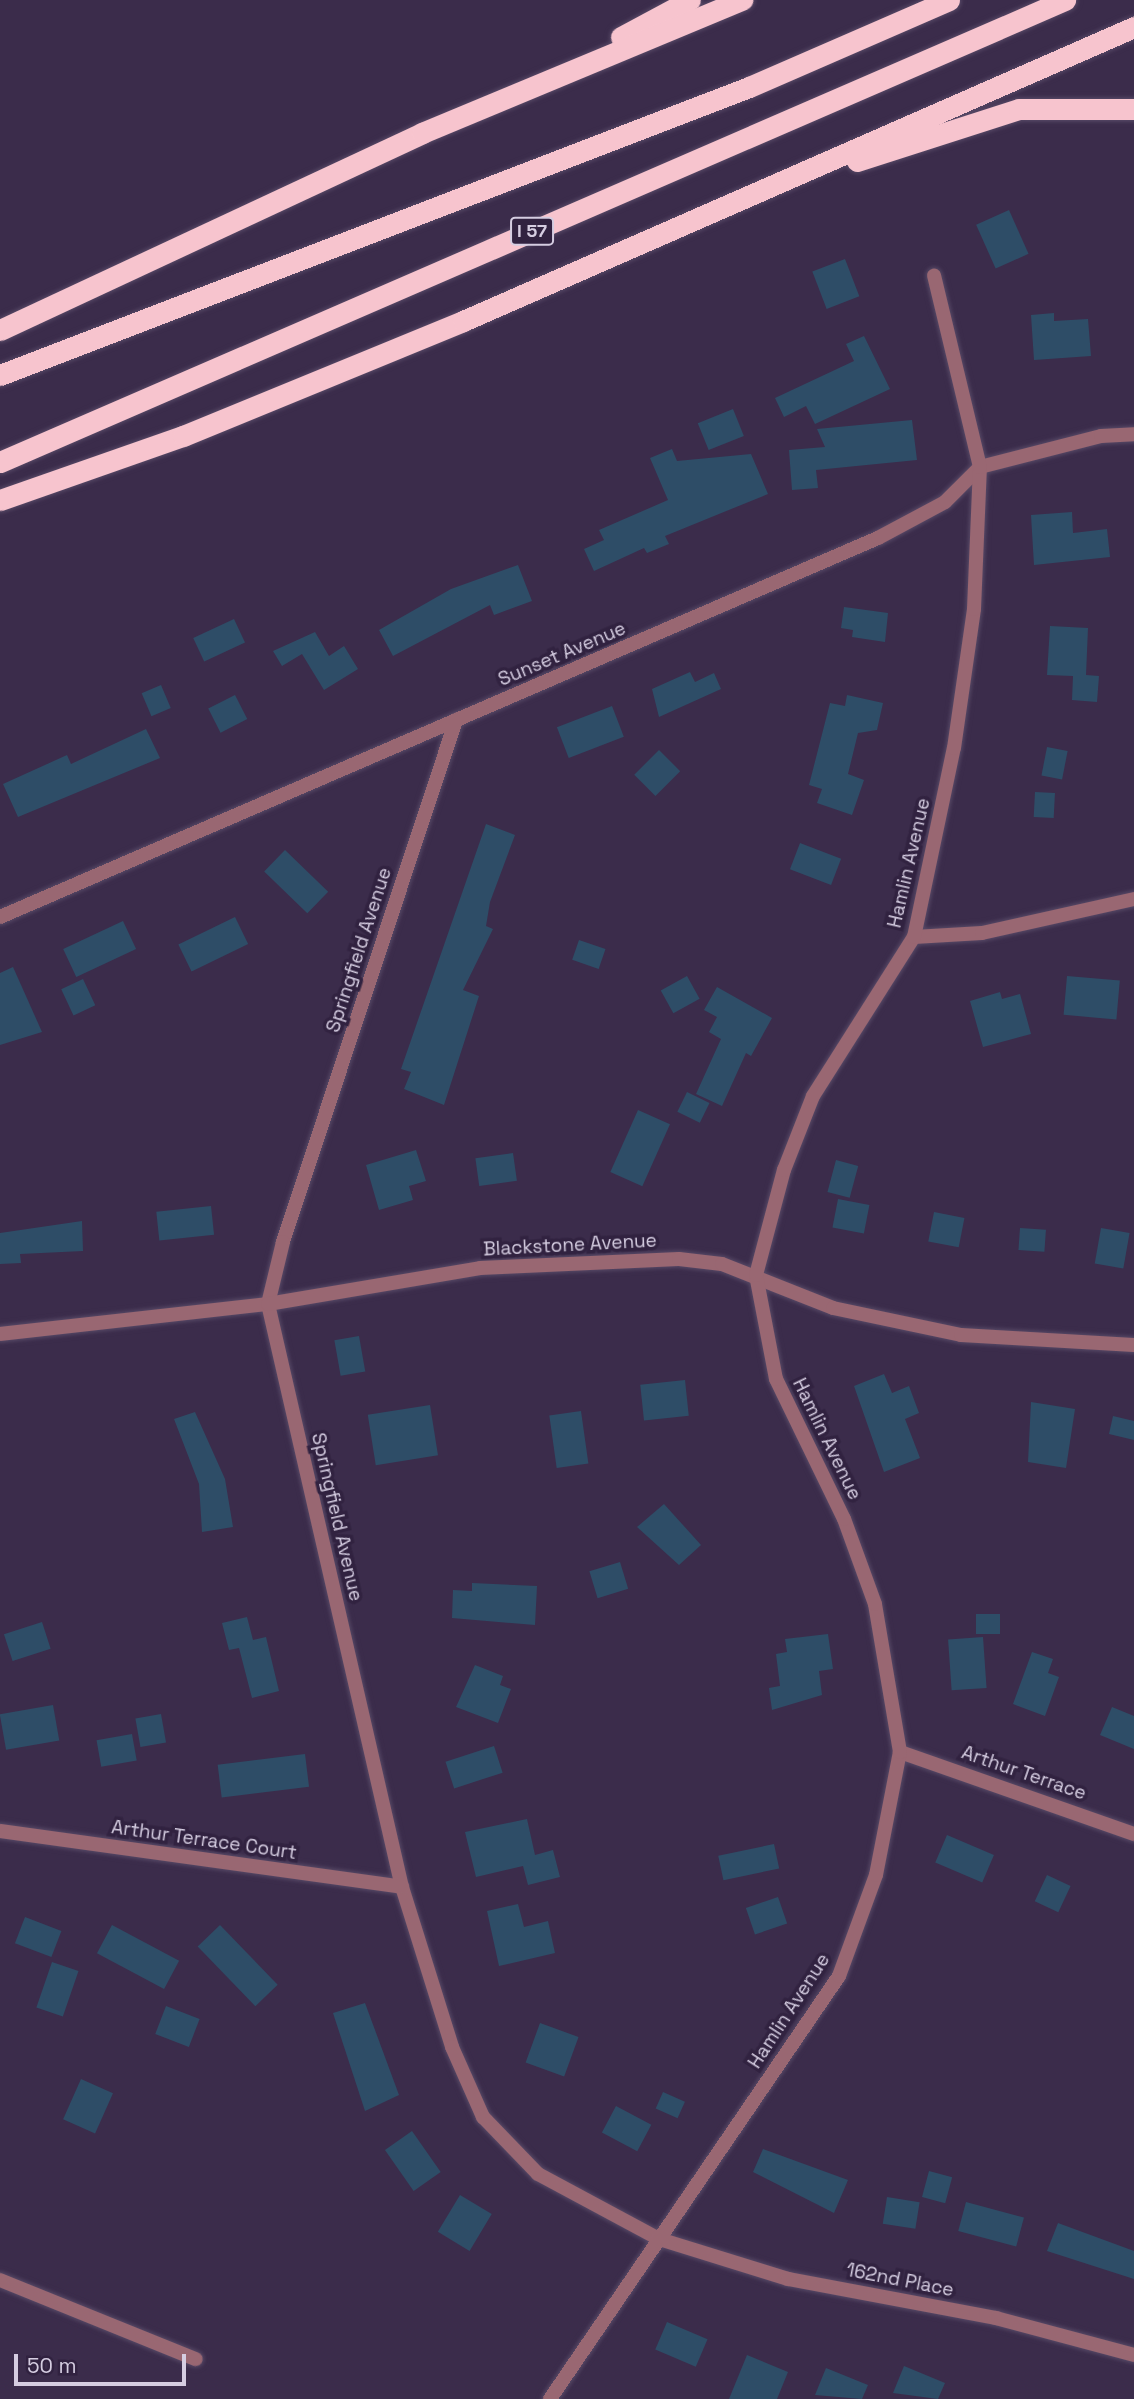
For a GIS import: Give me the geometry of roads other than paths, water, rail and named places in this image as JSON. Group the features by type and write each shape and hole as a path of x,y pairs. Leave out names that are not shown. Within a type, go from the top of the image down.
{"highway":[{"path":"521,92 690,0"},
{"path":"0,330 521,92 742,0"},
{"path":"0,375 749,88 949,0"},
{"name":"I 57","path":"0,462 1065,0"},
{"path":"0,500 183,436 746,197 1134,27"},
{"path":"746,197 1019,108 1134,109"}],"street":[{"name":"Hamlin Avenue","path":"550,2399 839,1976 876,1875 900,1752 874,1604 844,1518 776,1379 756,1275 784,1170 813,1096 914,937 969,647 980,467 934,275"},
{"path":"980,467 1101,436 1134,434"},
{"name":"Sunset Avenue","path":"0,917 878,538 945,502 980,467"},
{"name":"Springfield Avenue","path":"456,720 283,1241 268,1304 402,1887 452,2047 483,2117 538,2174 659,2239"},
{"path":"914,937 982,933 1134,899"},
{"name":"Blackstone Avenue","path":"0,1334 268,1304 480,1268 679,1258 756,1275 833,1308 961,1335 1134,1345"},
{"name":"Arthur Terrace","path":"900,1752 1134,1834"},
{"name":"Arthur Terrace Court","path":"0,1831 402,1887"},
{"name":"162nd Place","path":"659,2239 788,2278 996,2318 1134,2355"},
{"path":"0,2280 197,2359"}]}
